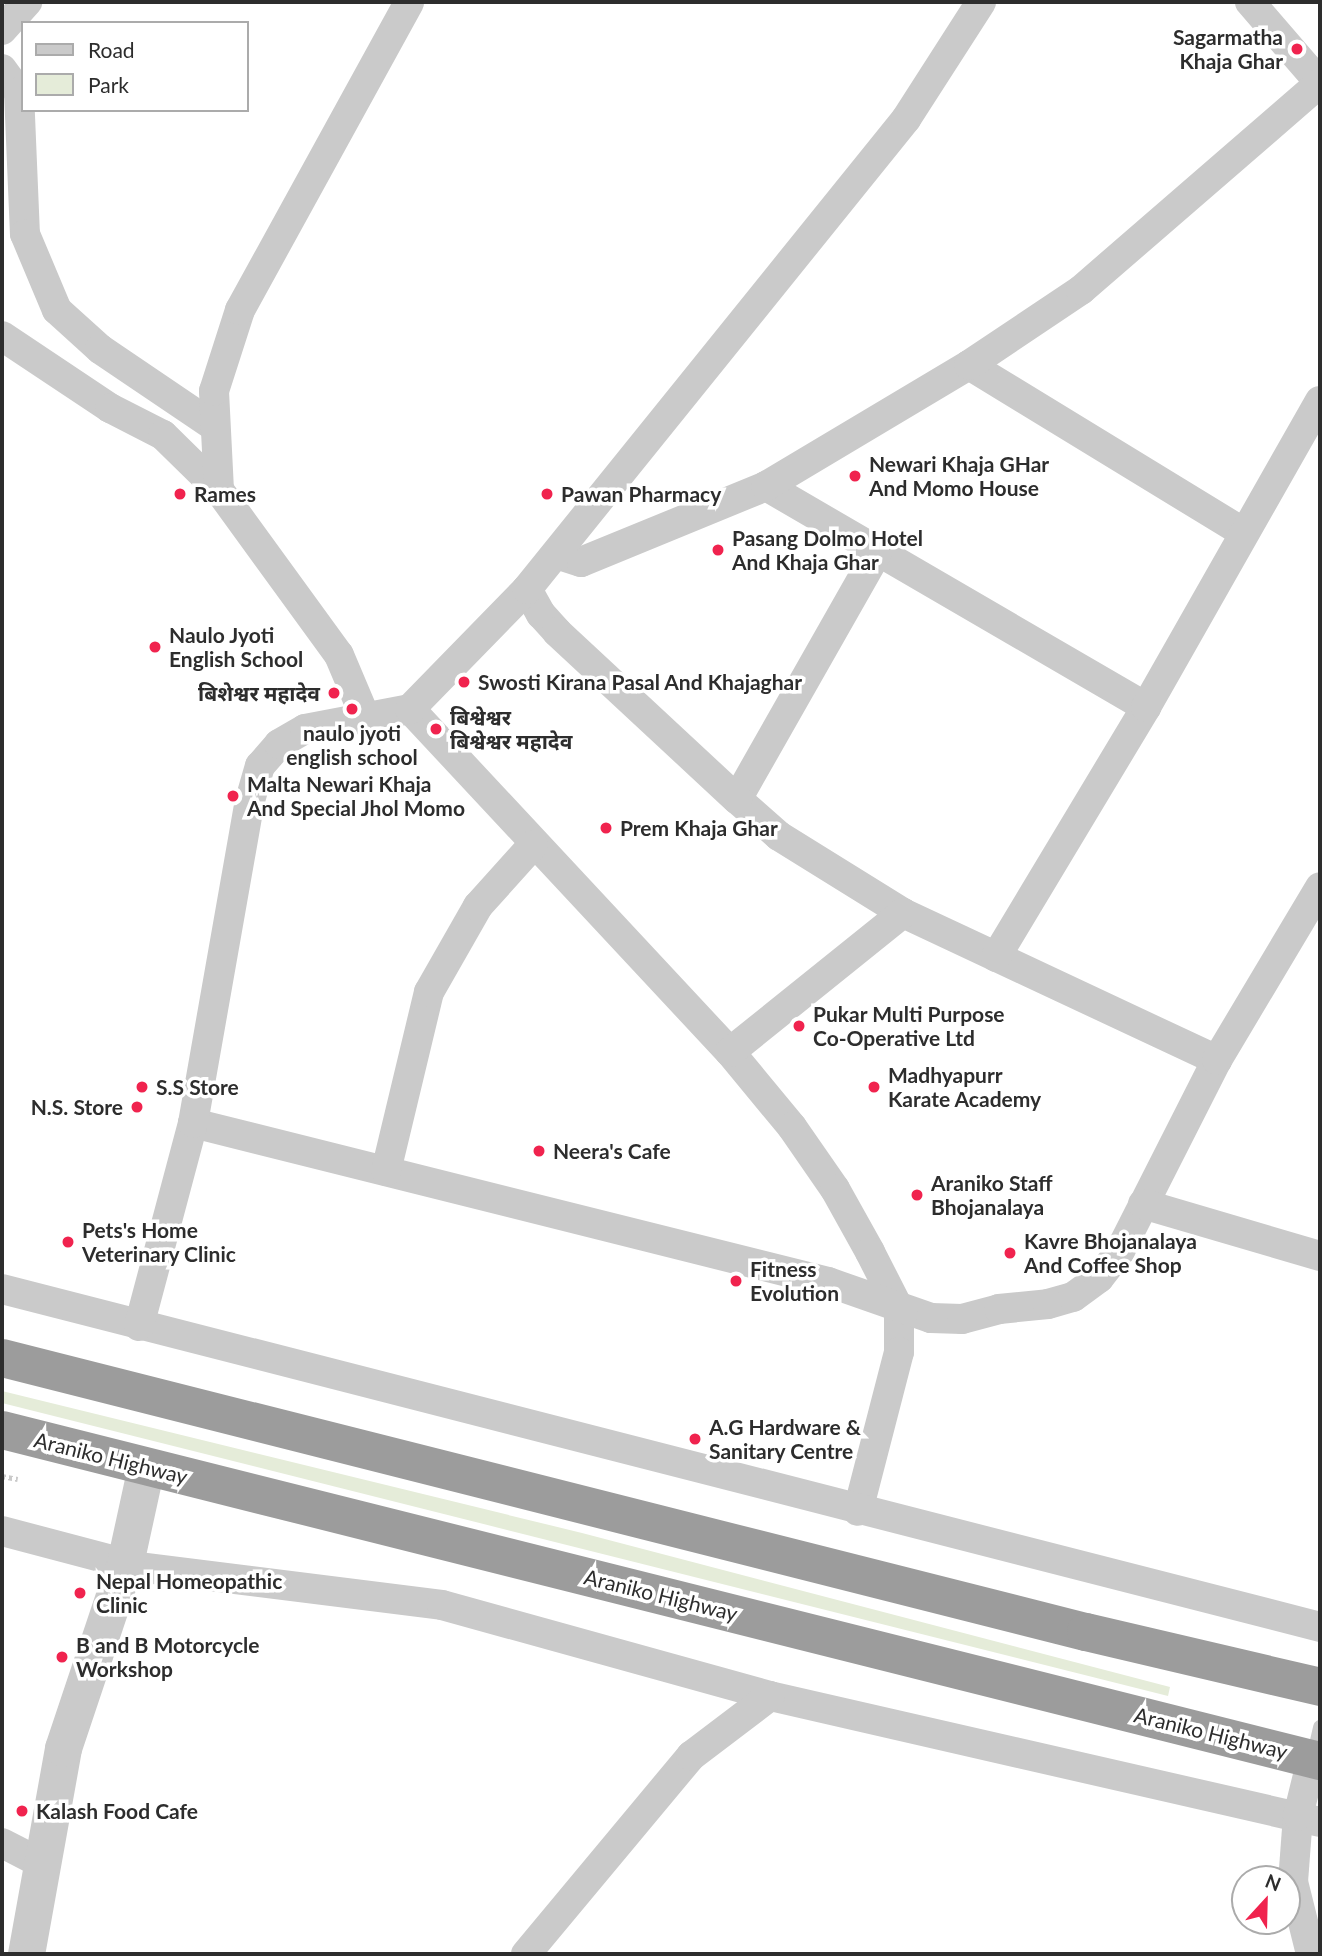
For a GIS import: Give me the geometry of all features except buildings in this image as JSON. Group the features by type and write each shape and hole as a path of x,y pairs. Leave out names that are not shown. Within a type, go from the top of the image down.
{"highway":[{"path":"2,1358 1086,1632 1320,1687"},
{"name":"Araniko Highway","path":"2,1430 1318,1749"}],"street":[{"path":"2,30 27,2"},
{"path":"219,490 214,391 240,310 409,2"},
{"path":"139,1326 193,1123 249,804 260,766 279,744 304,729 410,709 527,589 906,119 981,2"},
{"path":"556,554 581,562 766,486 970,365 1081,290 1320,83 1250,2"},
{"path":"2,69 19,92 25,233 57,310 100,349 215,427"},
{"path":"2,336 110,408 163,435 219,490 339,655 366,719"},
{"path":"970,365 1244,533"},
{"path":"996,957 1146,707 1320,401"},
{"path":"766,486 1146,707"},
{"path":"737,799 878,551"},
{"path":"527,589 541,614 556,632 779,836 903,913 1217,1060"},
{"path":"410,709 533,845 730,1052 792,1127 835,1189 898,1308 899,1352 858,1511"},
{"path":"386,1171 429,992 478,906 533,845"},
{"path":"193,1123 828,1282 931,1318 962,1319 999,1309 1048,1304 1073,1297 1099,1278 1120,1251 1217,1060 1320,887"},
{"path":"730,1052 903,913"},
{"path":"1143,1204 1320,1256"},
{"path":"2,1289 858,1511 1320,1627"},
{"path":"26,1954 63,1748 125,1563 146,1467"},
{"path":"2,1531 125,1563 442,1605 770,1696 1309,1819"},
{"path":"526,1954 691,1756 770,1696"},
{"path":"1311,1954 1293,1882 1309,1819 1318,1749"},
{"path":"2,1843 41,1863"}],"path":[{"path":"2,1476 18,1479"}],"green space":[{"path":"2,1391 582,1533 1170,1687 1168,1696 2,1403"}],"place":[{"name":"Sagarmatha Khaja Ghar","path":"1297,49"},
{"name":"Newari Khaja GHar And Momo House","path":"855,476"},
{"name":"Rames","path":"180,494"},
{"name":"Pawan Pharmacy","path":"547,494"},
{"name":"Pasang Dolmo Hotel And Khaja Ghar","path":"718,550"},
{"name":"Naulo Jyoti English School","path":"155,647"},
{"name":"Swosti Kirana Pasal And Khajaghar","path":"464,682"},
{"name":"बिशेश्वर महादेव","path":"334,693"},
{"name":"naulo jyoti english school","path":"352,709"},
{"name":"बिश्वेश्वर बिश्वेश्वर महादेव","path":"436,729"},
{"name":"Malta Newari Khaja And Special Jhol Momo","path":"233,796"},
{"name":"Prem Khaja Ghar","path":"606,828"},
{"name":"Pukar Multi Purpose Co-Operative Ltd","path":"799,1026"},
{"name":"S.S Store","path":"142,1087"},
{"name":"Madhyapurr Karate Academy","path":"874,1087"},
{"name":"N.S. Store","path":"137,1107"},
{"name":"Neera's Cafe","path":"539,1151"},
{"name":"Araniko Staff Bhojanalaya","path":"917,1195"},
{"name":"Pets's Home Veterinary Clinic","path":"68,1242"},
{"name":"Kavre Bhojanalaya And Coffee Shop","path":"1010,1253"},
{"name":"Fitness Evolution","path":"736,1281"},
{"name":"A.G Hardware & Sanitary Centre","path":"695,1439"},
{"name":"Nepal Homeopathic Clinic","path":"80,1593"},
{"name":"B and B Motorcycle Workshop","path":"62,1657"},
{"name":"Kalash Food Cafe","path":"22,1811"}]}
